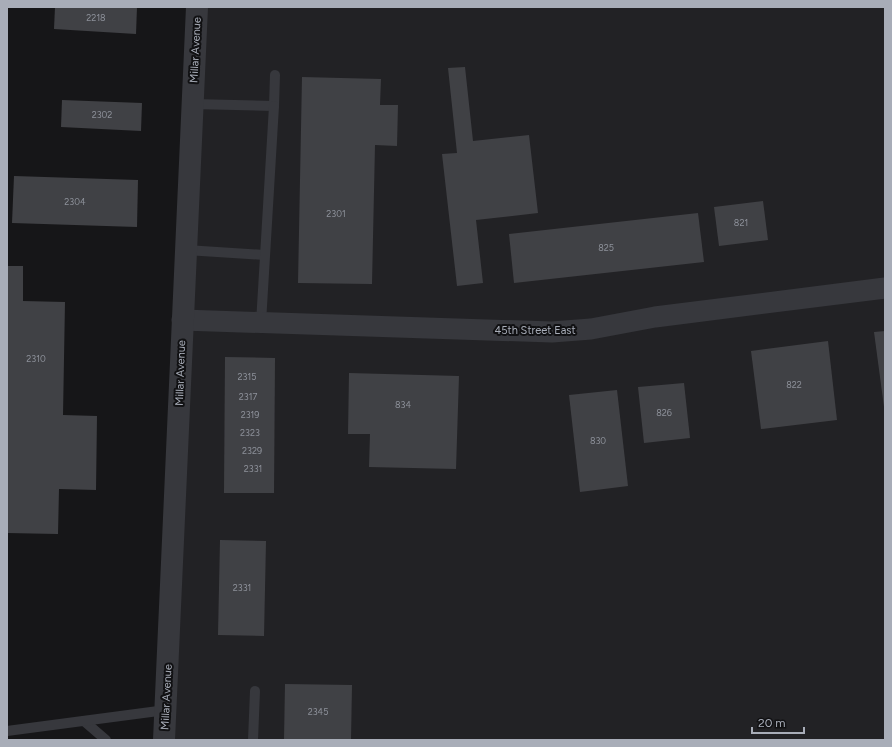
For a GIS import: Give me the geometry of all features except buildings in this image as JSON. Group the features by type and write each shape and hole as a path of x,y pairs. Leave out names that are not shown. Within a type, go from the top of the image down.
{"street":[{"name":"Millar Avenue","path":"164,740 197,7"},
{"name":"45th Street East","path":"182,320 552,332 591,329 655,317 885,288"}],"lane":[{"path":"261,322 275,76"},
{"path":"192,104 274,106"},
{"path":"186,250 265,255"},
{"path":"253,740 255,691"},
{"path":"7,731 166,710"},
{"path":"84,721 106,740"}],"shaded area":[{"path":"197,7 885,7 885,740 164,740"}]}
